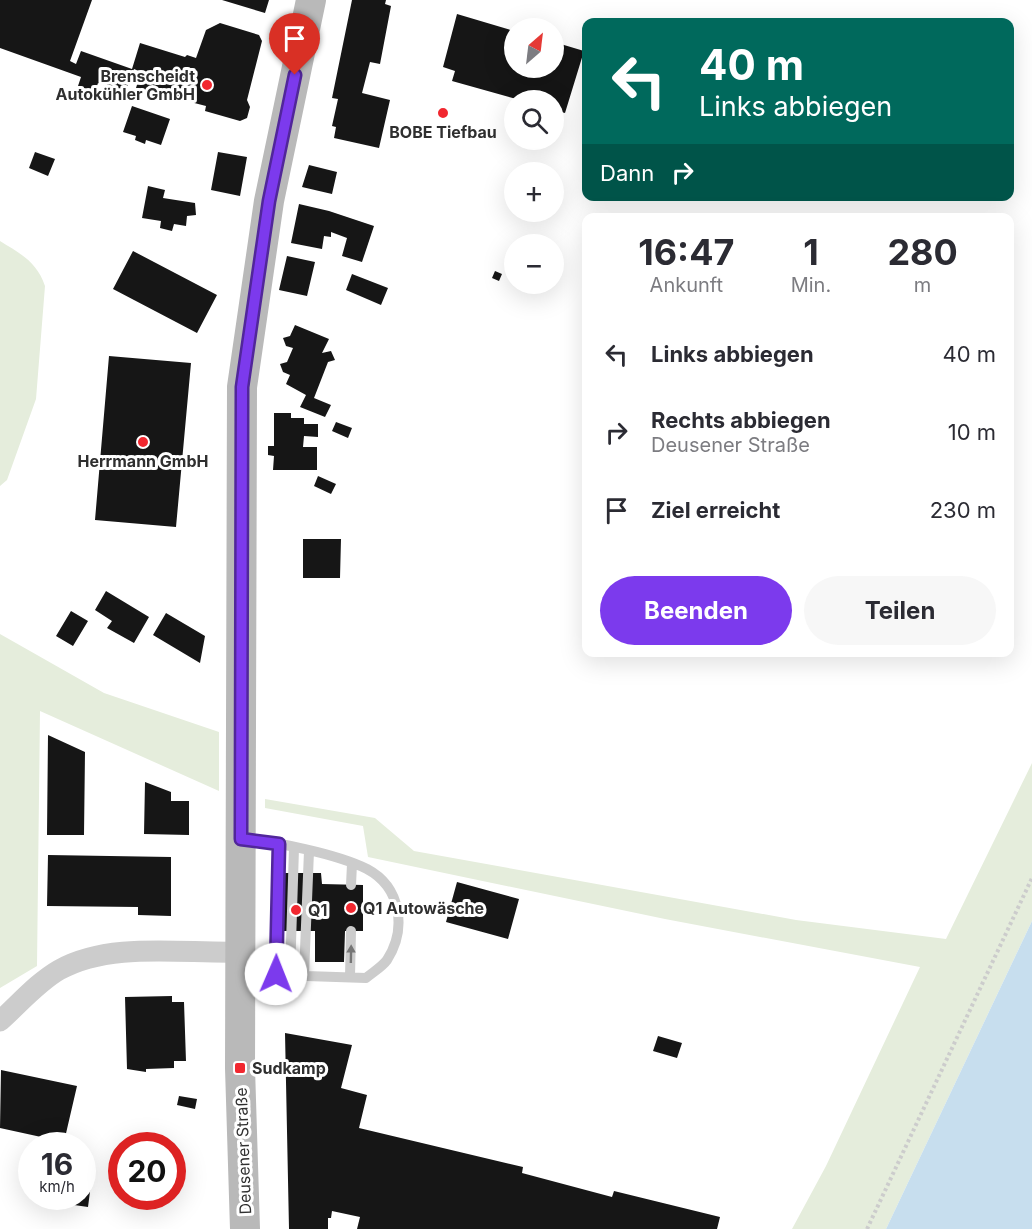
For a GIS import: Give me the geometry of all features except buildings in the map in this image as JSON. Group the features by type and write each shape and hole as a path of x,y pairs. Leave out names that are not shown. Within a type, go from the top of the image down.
{"main road":[{"name":"Deusener Straße","path":"245,1229 241,1143 242,387 269,201 311,0"}],"street":[{"path":"0,1021 57,971 79,960 120,952 241,963"}],"lane":[{"path":"241,839 309,851 368,869 391,889 400,918 397,939 386,961 366,978 276,974 241,963"},
{"path":"276,974 279,844"},
{"path":"291,975 294,848"},
{"path":"304,975 309,851"},
{"path":"351,885 352,864"},
{"path":"350,977 351,931"}],"path":[{"path":"867,1229 1032,878"}],"green space":[{"path":"0,241 33,265 45,286 36,399 7,480 0,486"},
{"path":"0,634 104,693 219,732 219,791 40,711 37,966 0,988"},
{"path":"1032,763 1032,921 886,1229 792,1229 826,1166 920,967 665,919 368,857 363,826 265,808 265,799 375,818 414,851 796,920 946,939"}],"water":[{"path":"1032,921 1032,1229 886,1229"}],"place":[{"name":"Brenscheidt Autokühler GmbH","path":"207,85"},
{"name":"BOBE Tiefbau","path":"443,113"},
{"name":"Herrmann GmbH","path":"143,442"},
{"name":"Q1 Autowäsche","path":"351,908"},
{"name":"Q1","path":"296,910"},
{"name":"Sudkamp","path":"240,1068"}],"route":[{"path":"276,974 279,844 241,839 242,387 269,201 295,75"}]}
